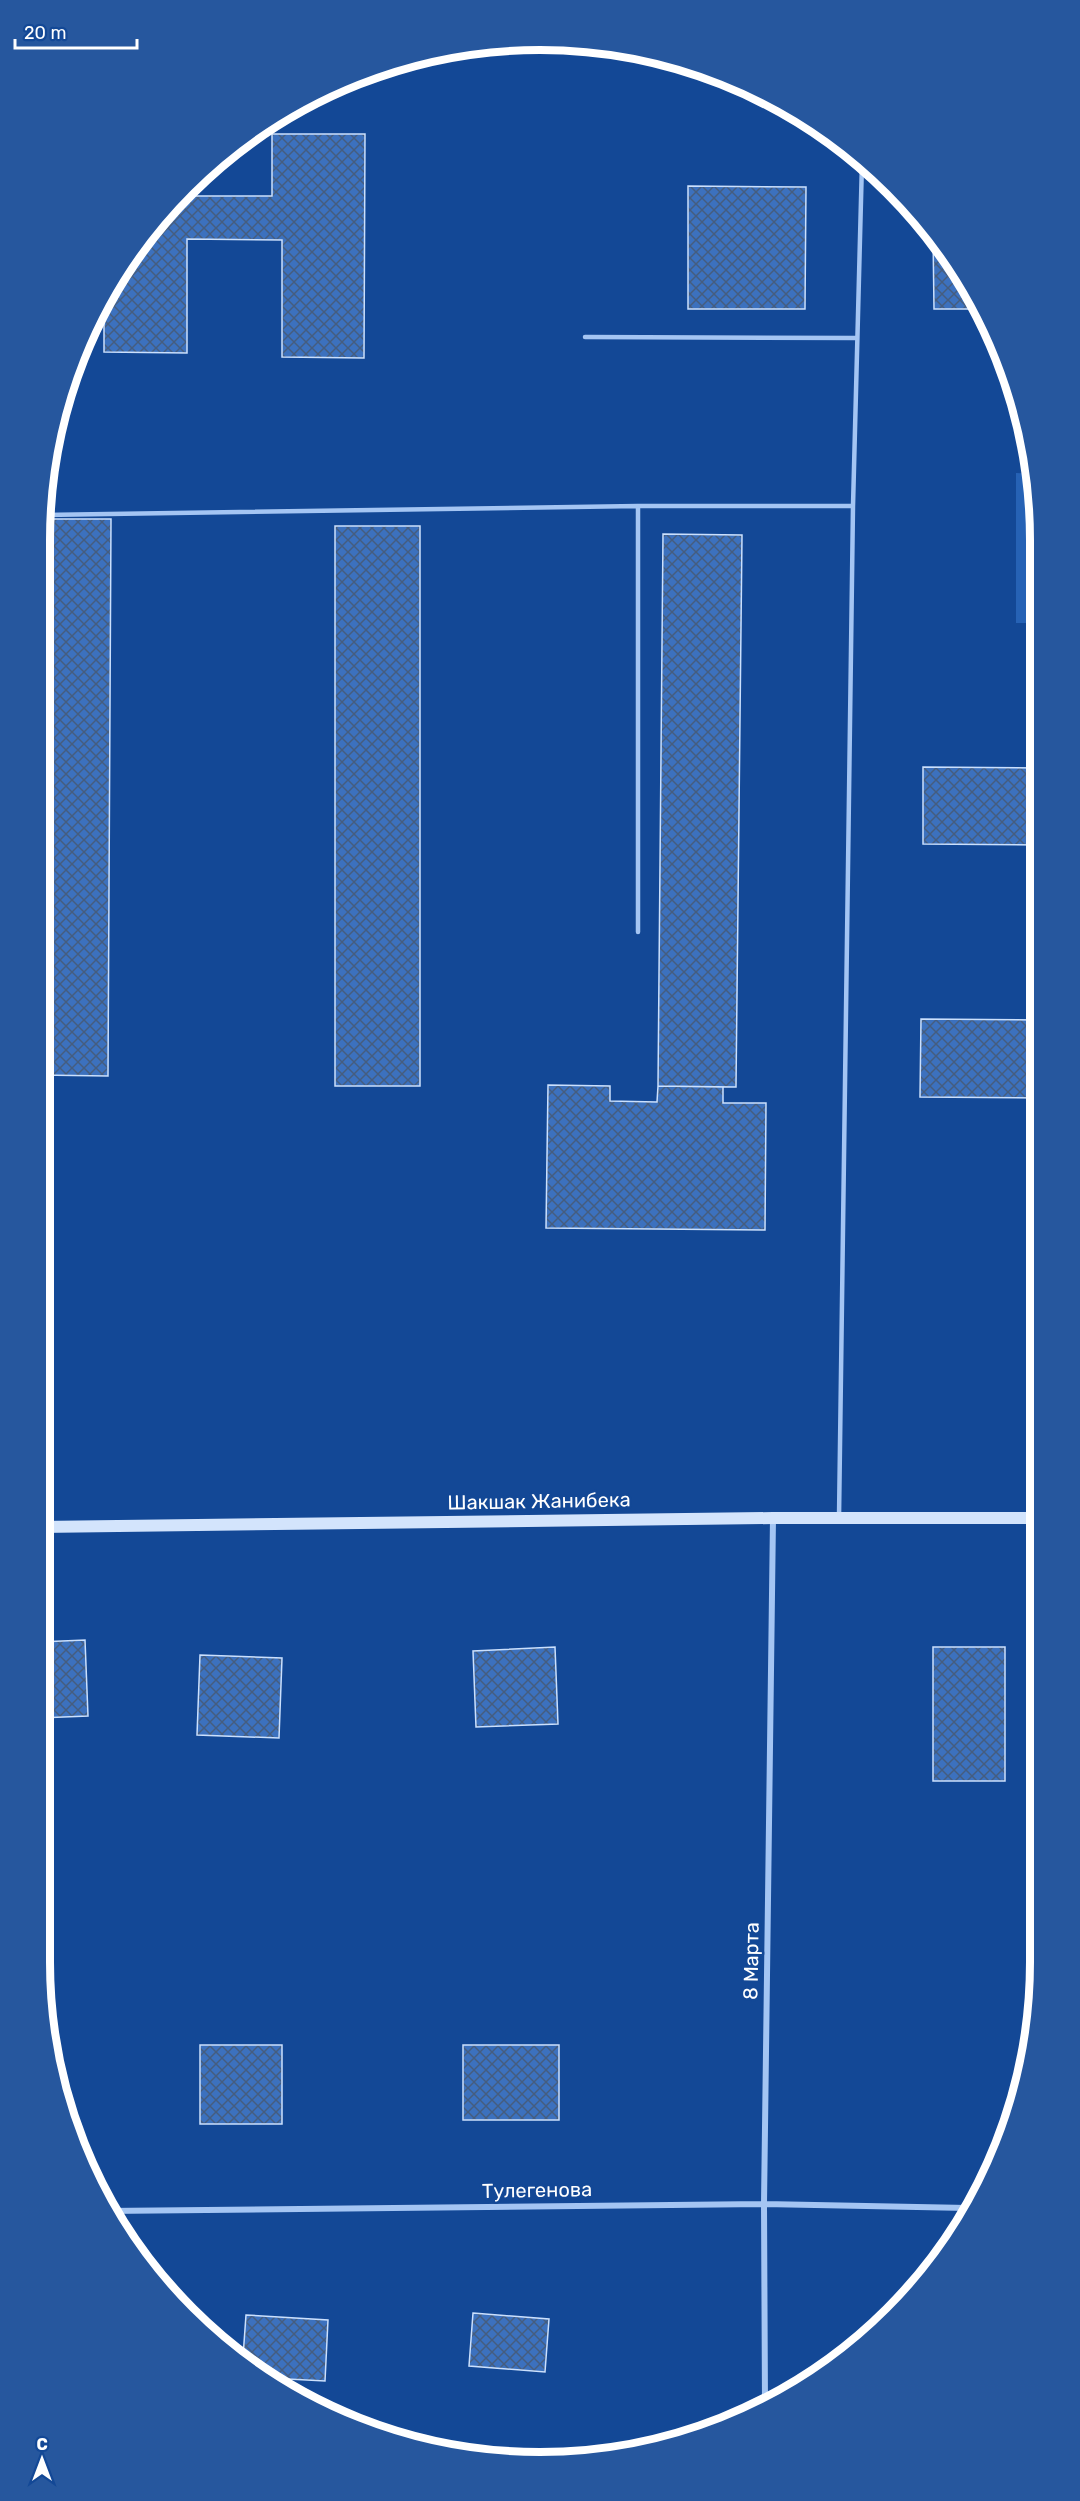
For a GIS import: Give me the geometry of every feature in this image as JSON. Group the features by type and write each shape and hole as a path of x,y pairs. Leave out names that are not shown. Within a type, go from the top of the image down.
{"main road":[{"name":"Шакшак Жанибека","path":"50,1527 773,1518 1030,1518"}],"street":[{"name":"8 Марта","path":"765,2397 764,2204 773,1518"},
{"name":"Тулегенова","path":"118,2211 764,2204 964,2208"}],"lane":[{"path":"839,1518 853,506 862,170"},
{"path":"585,337 857,338"},
{"path":"51,515 638,506 853,506"},
{"path":"638,506 638,932"}],"shaded area":[{"path":"1016,473 1026,473 1029,508 1030,623 1016,623"}],"building":[{"path":"272,134 365,134 364,358 282,357 282,240 187,239 187,353 104,352 104,316 115,295 151,241 190,196 272,196"},
{"path":"688,186 806,187 805,309 688,309"},
{"path":"933,247 972,309 934,309"},
{"path":"51,519 111,519 108,1076 50,1075"},
{"path":"335,526 420,526 420,1086 335,1086"},
{"path":"663,534 742,535 736,1087 658,1086"},
{"path":"923,767 1030,768 1030,845 923,844"},
{"path":"921,1019 1030,1020 1030,1098 920,1097"},
{"path":"548,1085 610,1086 610,1101 657,1102 658,1086 723,1087 723,1103 766,1103 765,1230 546,1228"},
{"path":"85,1640 88,1716 50,1718 50,1642"},
{"path":"555,1647 558,1724 476,1727 473,1651"},
{"path":"933,1647 1005,1647 1005,1781 933,1781"},
{"path":"200,1655 282,1658 279,1738 197,1735"},
{"path":"200,2045 282,2045 282,2124 200,2124"},
{"path":"463,2045 559,2045 559,2120 463,2120"},
{"path":"473,2313 549,2319 545,2372 469,2366"},
{"path":"246,2315 328,2320 325,2381 283,2379 243,2352"}]}
